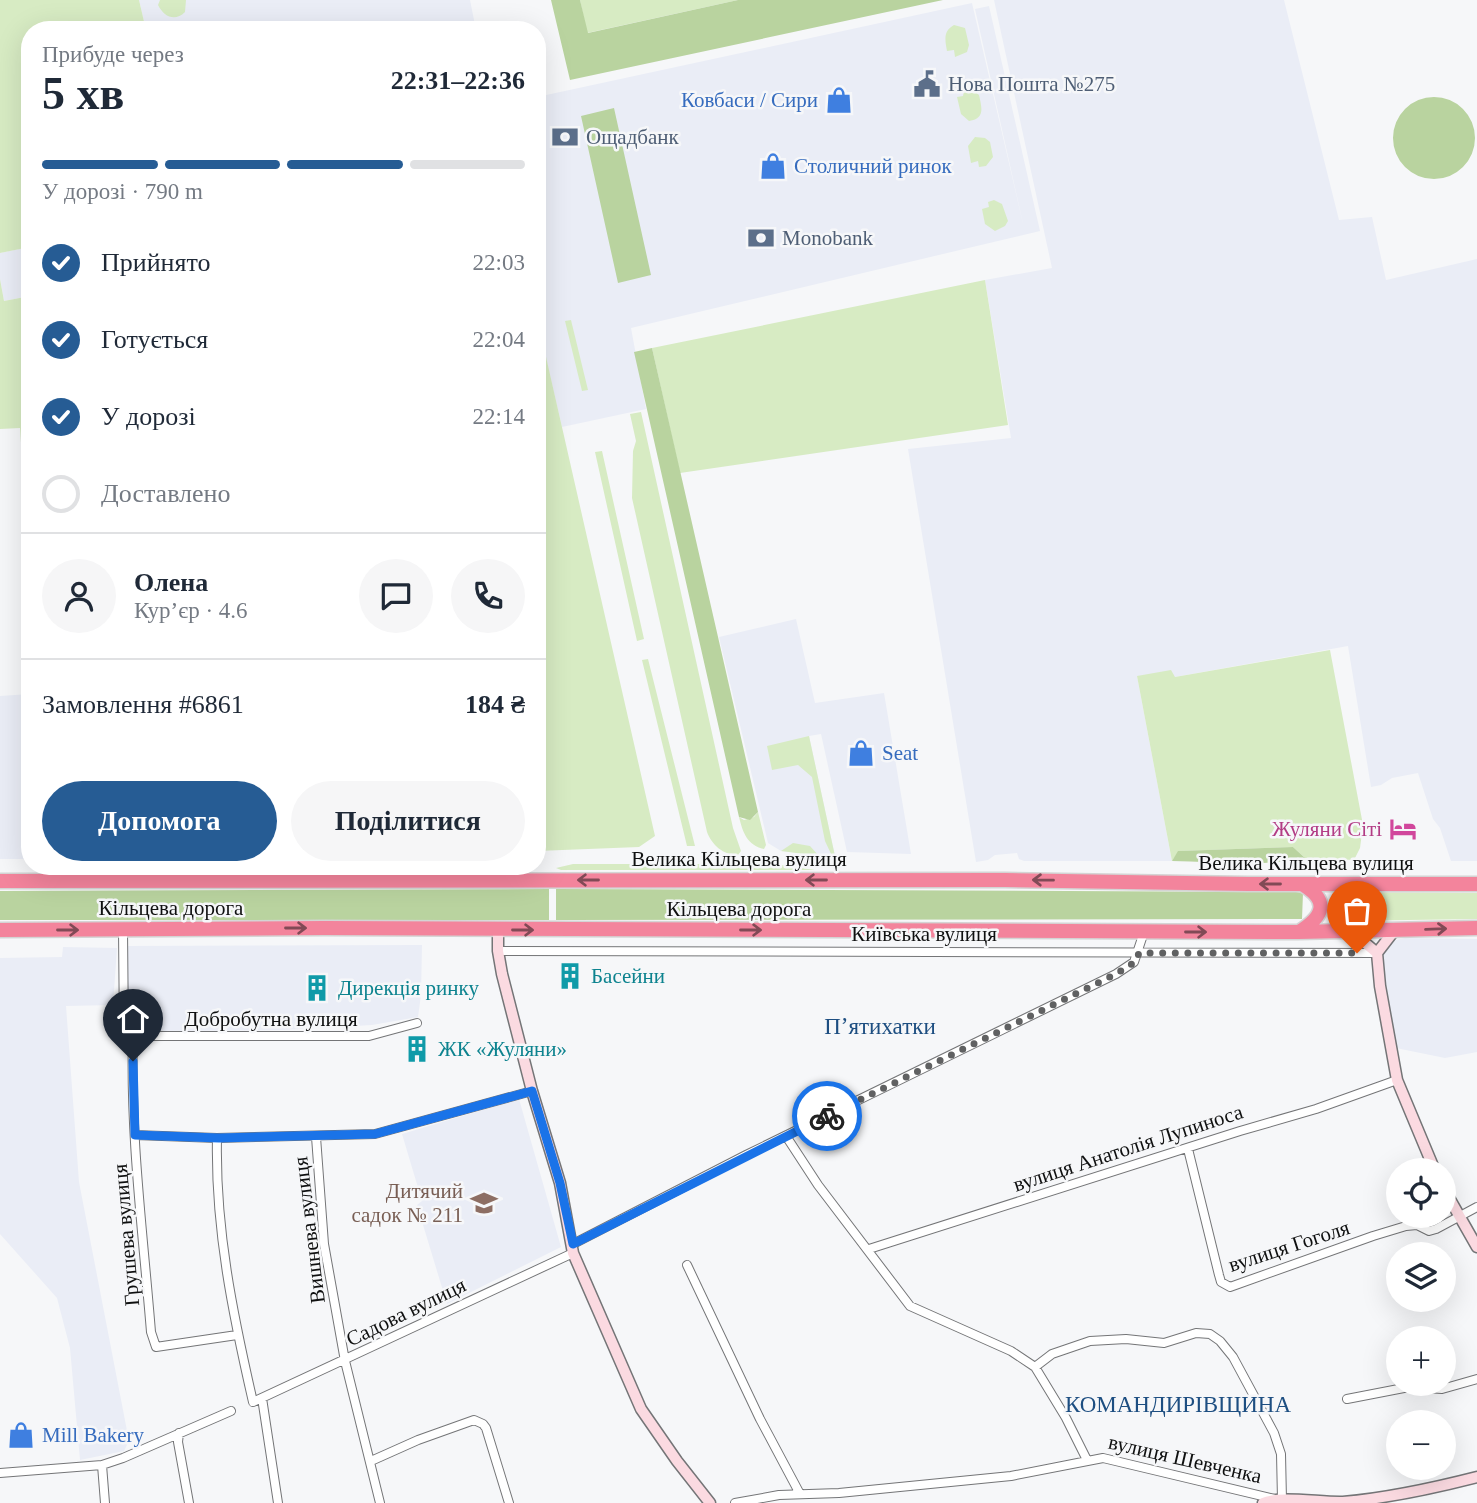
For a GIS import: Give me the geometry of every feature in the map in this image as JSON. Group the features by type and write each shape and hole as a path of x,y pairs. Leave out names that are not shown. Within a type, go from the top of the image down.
{"highway":[{"name":"Велика Кільцева вулиця","path":"0,881 1005,880 1477,884"},
{"path":"1298,932 1317,919 1320,910 1317,894 1303,884"},
{"name":"Кільцева дорога","path":"0,930 1352,932 1477,928"}],"street":[{"name":"Грушева вулиця","path":"123,929 135,1135 151,1332 156,1347 237,1335"},
{"path":"498,930 498,951 532,1091 560,1183 573,1249 640,1409 709,1503"},
{"path":"1394,931 1377,953 1380,986 1397,1080 1430,1158"},
{"path":"1144,932 1139,953 1377,953"},
{"path":"1352,932 1377,953"},
{"name":"Київська вулиця","path":"498,951 1139,953"},
{"name":"Садова вулиця","path":"237,1335 253,1402 510,1281 786,1136 1116,974 1135,962 1139,953"},
{"name":"Добробутна вулиця","path":"129,1036 369,1036 417,1023"},
{"name":"вулиця Анатолія Лупиноса","path":"869,1249 1316,1109 1397,1080"},
{"path":"135,1135 217,1138 375,1134 532,1091"},
{"path":"786,1136 818,1185 914,1309 1011,1351 1035,1367 1066,1418 1087,1460"},
{"name":"Вишнева вулиця","path":"316,1137 324,1244 345,1360 372,1461 380,1503"},
{"path":"217,1138 220,1229 237,1335"},
{"name":"вулиця Гоголя","path":"1188,1149 1221,1282 1230,1287 1373,1236 1416,1225 1429,1231 1436,1229 1477,1207"},
{"path":"1456,1212 1477,1247"},
{"path":"687,1265 760,1419 800,1494"},
{"path":"1035,1367 1047,1356 1090,1341 1126,1339 1164,1343 1196,1333 1210,1334 1233,1356 1274,1433 1281,1454 1278,1499 1263,1503"},
{"path":"1347,1399 1409,1387 1450,1388 1477,1379"},
{"path":"262,1398 278,1503"},
{"path":"0,1473 102,1465 231,1411"},
{"path":"372,1461 418,1440 474,1420 485,1428 509,1503"},
{"path":"179,1433 178,1442 189,1503"},
{"name":"вулиця Шевченка","path":"735,1503 779,1495 839,1493 1011,1476 1087,1460 1113,1458 1278,1499 1342,1502 1477,1477"},
{"path":"102,1465 105,1503"}],"shaded area":[{"path":"139,0 470,0 474,21 144,21"},
{"path":"994,0 1284,0 1339,220 1372,217 1386,280 1477,259 1477,861 1451,861 1440,828 1433,819 1418,773 1392,778 1381,785 1371,787 1348,646 1175,677 1137,676 1172,861 1024,861 1019,859 1017,853 995,855 988,860 976,862 908,449 1011,438 985,280 1052,268"},
{"name":"Столичний ринок","path":"972,3 1024,228 975,9 989,6 1040,231 631,328 646,409 562,427 546,358 546,95"},
{"path":"21,249 21,298 4,301 0,279 0,253"},
{"path":"796,619 815,703 884,693 911,854 847,852 821,734 809,736 835,856 781,851 768,843 719,637"},
{"path":"21,695 21,859 0,859 0,696"},
{"path":"1405,938 1477,939 1477,1052 1445,1058 1396,1048 1381,960 1387,946"},
{"path":"422,945 418,1017 372,1025 283,1030 126,1031 126,946"},
{"path":"63,947 117,948 113,1005 66,1006 79,1182 129,1441 124,1451 80,1460 70,1348 57,1298 0,1234 0,958 62,957"},
{"name":"Дитячий садок № 211","path":"519,1099 561,1247 447,1304 417,1205 422,1201 402,1134"}],"green space":[{"path":"0,0 139,0 144,21 21,21 21,249 0,253"},
{"path":"160,0 186,0 185,12 177,17 167,15 158,5"},
{"path":"551,0 580,0 588,33 738,0 943,0 570,80"},
{"path":"580,0 738,0 587,33"},
{"path":"954,25 965,28 969,45 967,52 955,57 954,50 947,51 945,40 946,33"},
{"path":"964,90 974,91 979,95 981,112 974,120 969,121 961,114 957,97 963,96"},
{"path":"1426,97 1442,97 1457,104 1468,115 1475,130 1472,154 1463,167 1442,179 1426,179 1411,172 1400,161 1393,146 1393,130 1400,115 1411,104"},
{"path":"614,108 651,275 618,283 581,116"},
{"path":"975,137 985,138 990,142 993,157 986,166 979,167 978,161 971,163 968,146"},
{"path":"994,200 1002,204 1008,221 1005,226 995,231 985,224 982,209 989,207 988,202"},
{"path":"0,279 4,301 21,298 21,443 20,428 0,429"},
{"path":"985,280 1008,425 680,473 652,348"},
{"path":"571,320 588,390 582,391 565,321"},
{"path":"652,348 758,812 750,820 739,817 634,352"},
{"path":"546,357 655,836 639,847 546,851"},
{"path":"641,412 733,828 741,851 738,855 719,848 707,832 632,498 633,451 636,441 630,414"},
{"path":"602,451 644,639 637,641 595,452"},
{"path":"1330,650 1363,825 1360,848 1354,860 1305,858 1293,847 1179,851 1172,861 1137,676 1171,670 1175,677"},
{"path":"648,659 695,846 687,846 642,660"},
{"path":"809,736 835,856 832,856 825,841 812,777 798,765 772,770 767,746"},
{"path":"758,812 766,845 764,849 753,845 742,828 739,817 744,820 754,817"},
{"path":"793,843 810,846 819,856 781,851"},
{"path":"1293,847 1305,858 1256,863 1172,861 1178,851"},
{"path":"573,864 775,864 815,870 556,868"},
{"path":"549,889 549,920 0,920 0,891"},
{"path":"556,889 1303,893 1302,919 556,920"},
{"path":"1340,892 1477,893 1477,919 1340,921"}],"way so far":[{"path":"827,1116 1128,968 1139,953 1357,953"}],"place":[{"name":"Нова Пошта №275","path":"927,84"},
{"name":"Ковбаси / Сири","path":"839,100"},
{"name":"Ощадбанк","path":"565,137"},
{"name":"Столичний ринок","path":"773,166"},
{"name":"Monobank","path":"761,238"},
{"name":"Seat","path":"861,753"},
{"name":"Жуляни Сіті","path":"1403,829"},
{"name":"Басейни","path":"570,976"},
{"name":"Дирекція ринку","path":"317,988"},
{"name":"ЖК «Жуляни»","path":"417,1049"},
{"name":"Дитячий садок № 211","path":"484,1203"},
{"name":"Mill Bakery","path":"21,1435"}],"district":[{"name":"Пʼятихатки","path":"880,1026"},
{"name":"КОМАНДИРІВЩИНА","path":"1178,1404"}],"route":[{"path":"133,1061 135,1135 219,1138 375,1134 532,1091 560,1183 573,1244 827,1116"}]}
